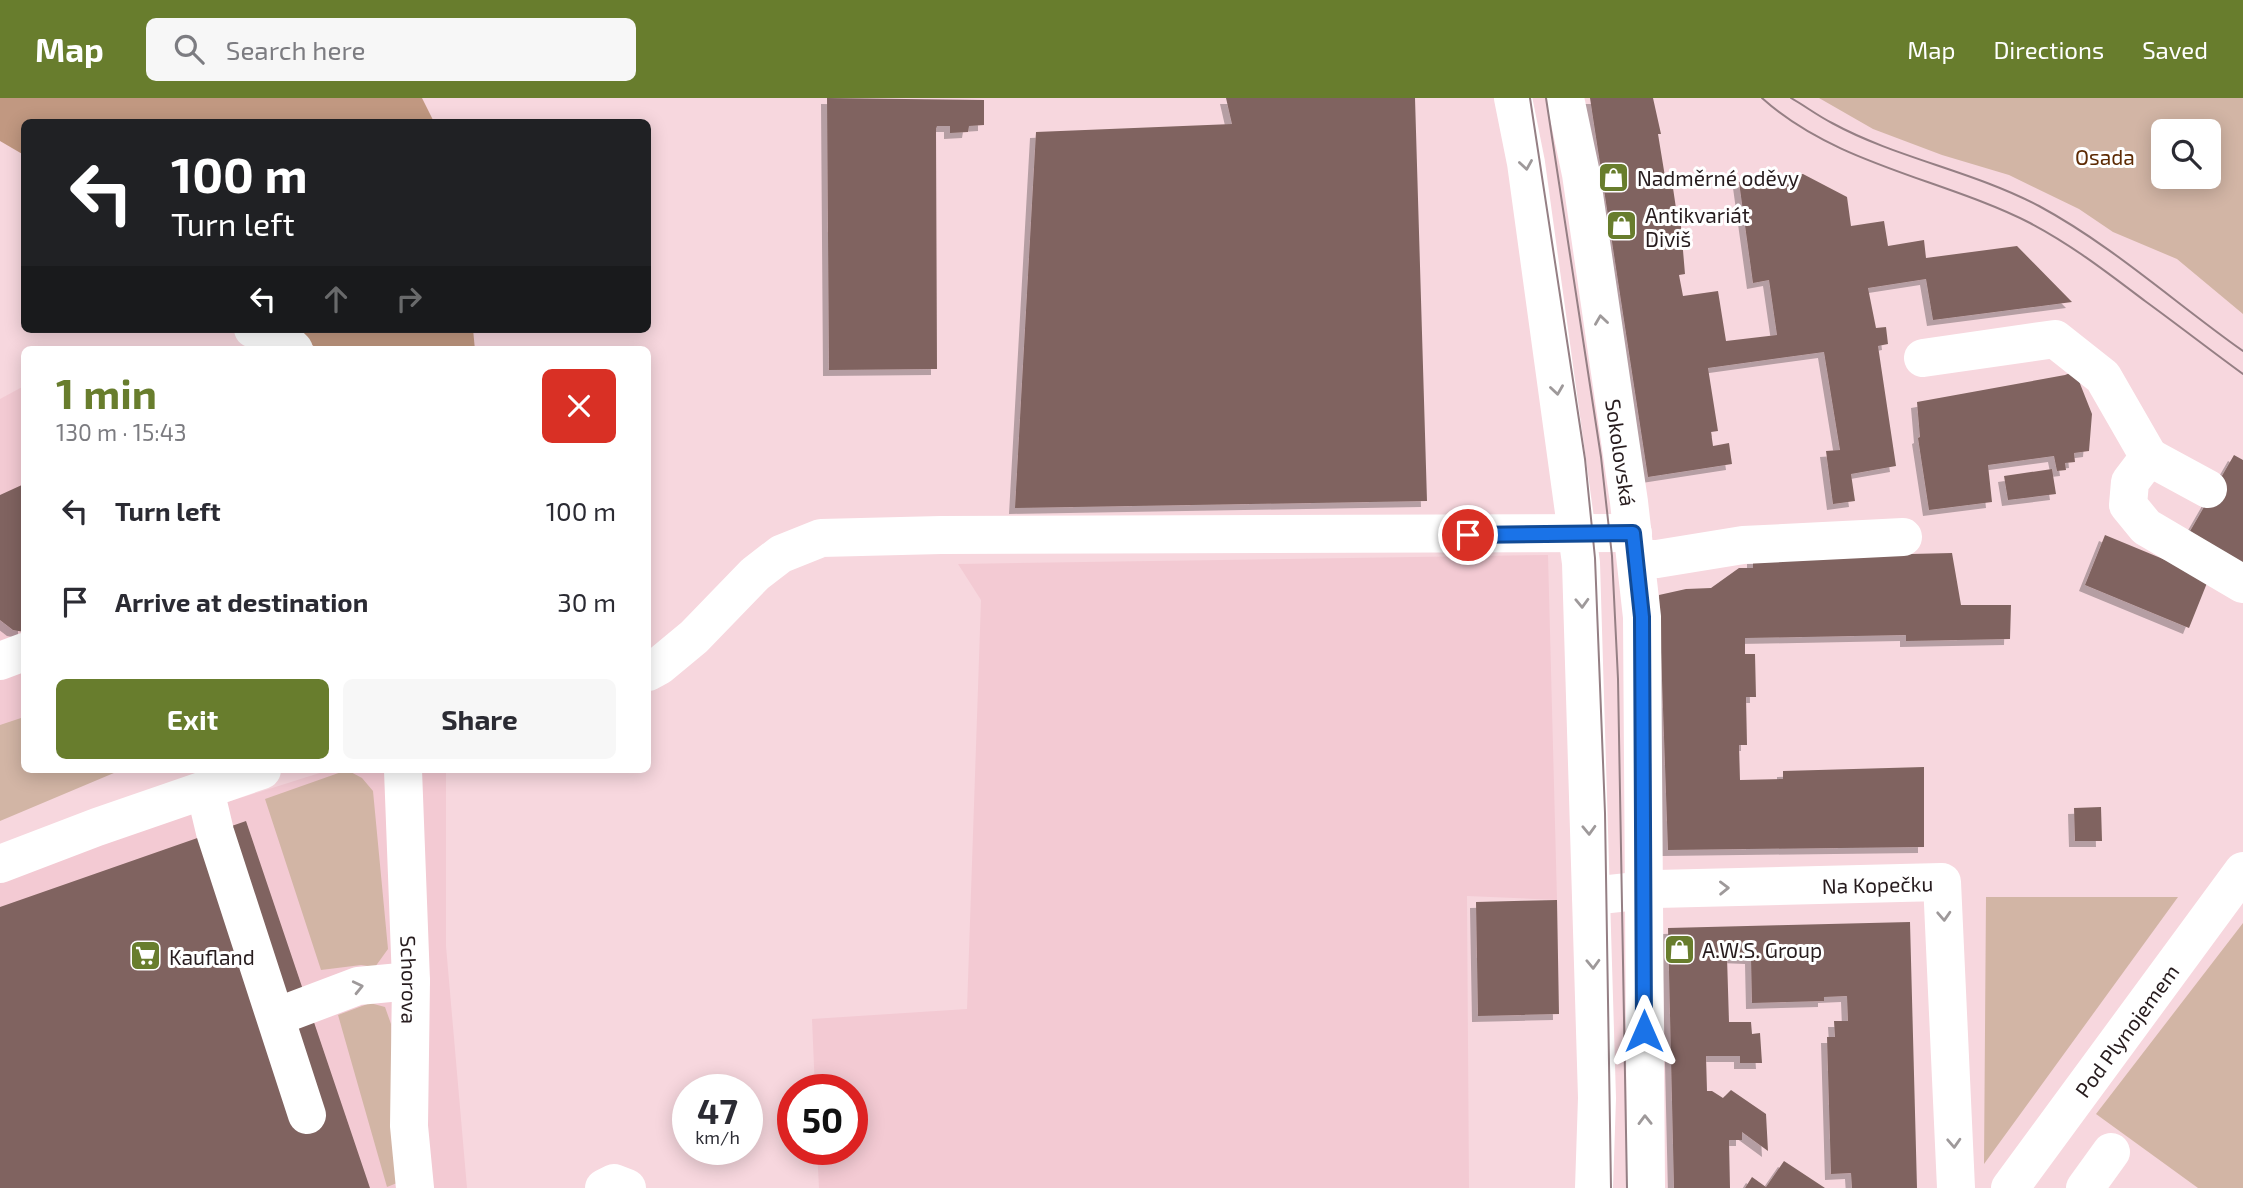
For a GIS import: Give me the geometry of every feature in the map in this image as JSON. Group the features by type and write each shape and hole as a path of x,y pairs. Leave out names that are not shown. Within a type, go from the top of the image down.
{"main road":[{"path":"1513,98 1526,163 1581,563 1597,1098 1594,1188"},
{"name":"Sokolovská","path":"1565,98 1581,174 1642,617 1650,890 1646,1188"},
{"path":"265,333 283,339 290,346"},
{"path":"1923,358 2055,339 2104,377 2149,457 2208,489"},
{"path":"2149,457 2130,482 2128,505 2146,527 2243,584"},
{"path":"651,670 694,637 755,574 781,554 821,538 941,535 1577,534 1634,546 1657,558 1743,545 1903,537"},
{"path":"0,661 21,653"},
{"path":"0,864 253,773"},
{"name":"Schorova","path":"403,773 411,981 409,1126 415,1188"},
{"path":"205,790 215,832 307,1115"},
{"name":"Pod Plynojemem","path":"2010,1188 2243,871"},
{"name":"Na Kopečku","path":"1591,896 1650,890 1942,883 1956,1188"},
{"path":"276,1017 358,986 411,981"},
{"path":"2085,1188 2111,1152"},
{"path":"604,1188 614,1183 627,1188"}],"shaded area":[{"path":"0,98 422,98 432,119 21,119 21,153 0,141"},
{"path":"302,333 473,333 475,346 313,346"},
{"path":"21,388 21,719 0,726 0,399"},
{"path":"1548,555 1557,900 1467,896 1469,1188 819,1188 818,1165 868,1165 868,1074 814,1074 812,1019 967,1009 981,600 958,564"},
{"path":"320,773 446,773 446,946 467,1188 0,1188 0,874"}],"green space":[{"name":"Osada","path":"1819,98 2243,98 2243,314 2177,259 2113,232 2079,209 2009,175 1942,155 1873,129"},
{"path":"21,718 21,773 114,773 0,821 0,725"},
{"path":"339,773 353,773 362,778 373,791 388,949 375,967 361,965 321,970 265,799"},
{"path":"1986,897 2178,897 1984,1164"},
{"path":"2243,923 2243,1188 2198,1188 2096,1114"},
{"path":"370,1003 385,1007 391,1024 397,1183 387,1187 338,1015"}],"building":[{"path":"827,98 984,100 984,125 969,126 968,132 950,133 950,126 937,126 936,129 937,369 829,370"},
{"path":"1226,98 1415,98 1427,501 1015,508 1036,132 1232,124"},
{"path":"1590,98 1653,98 1661,134 1658,134 1667,189 1673,188 1677,215 1680,215 1685,274 1679,275 1683,296 1718,291 1726,341 1777,335 1769,280 1753,283 1739,182 1803,174 1847,197 1851,226 1884,221 1888,246 1924,240 1926,258 2017,246 2072,302 1933,320 1926,279 1868,288 1876,328 1886,327 1888,344 1878,346 1896,466 1851,474 1855,501 1833,504 1826,451 1840,450 1824,352 1708,368 1718,431 1711,432 1713,446 1729,443 1732,464 1648,477"},
{"path":"2075,371 2092,414 2089,451 2074,453 2075,462 2065,463 2066,470 2057,471 2054,456 1988,465 1992,502 1929,510 1918,438 1917,402"},
{"path":"2234,455 2243,460 2243,564 2189,533"},
{"path":"2052,469 2056,494 2008,500 2004,476"},
{"path":"21,485 21,631 13,630 0,620 0,495"},
{"path":"2105,535 2209,578 2189,628 2085,585"},
{"path":"1952,553 1961,605 2011,605 2010,639 1906,641 1906,635 1745,638 1745,654 1755,654 1756,697 1746,697 1747,745 1739,745 1740,780 1783,779 1783,771 1924,767 1924,847 1668,850 1659,595 1686,589 1711,588 1739,568 1753,568 1753,558"},
{"path":"2101,807 2102,841 2075,841 2074,808"},
{"name":"Kaufland","path":"246,821 370,1188 0,1188 0,907"},
{"path":"1557,900 1559,1014 1478,1016 1476,902"},
{"path":"1910,922 1917,1188 1852,1188 1851,1173 1831,1174 1827,1037 1835,1037 1834,1021 1848,1021 1847,996 1824,997 1824,1001 1752,1003 1751,958 1727,957 1729,1022 1751,1022 1752,1034 1760,1033 1762,1063 1740,1063 1740,1056 1706,1056 1707,1091 1723,1098 1731,1090 1766,1114 1768,1151 1742,1132 1742,1140 1729,1140 1730,1188 1674,1188 1668,928"},
{"path":"1784,1161 1825,1188 1745,1188 1752,1177 1766,1187"}],"tram line":[{"path":"1530,98 1585,459 1595,558 1605,813 1611,1188"},
{"path":"1546,98 1601,457 1612,556 1618,679 1627,1188"},
{"path":"1762,98 1791,121 1823,140 2030,223 2075,250 2243,374"},
{"path":"1791,98 1827,120 1882,146 1988,183 2039,206 2093,239 2243,351"}],"place":[{"name":"Nadměrné oděvy","path":"1614,177"},
{"name":"Antikvariát Diviš","path":"1622,226"},
{"name":"A.W.S. Group","path":"1679,949"},
{"name":"Kaufland","path":"146,956"}],"route":[{"path":"1468,535 1633,533 1642,617 1644,1031"}]}
